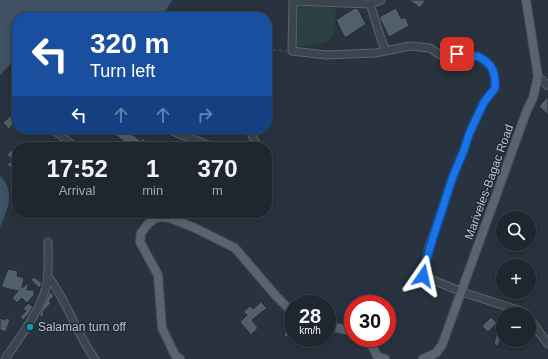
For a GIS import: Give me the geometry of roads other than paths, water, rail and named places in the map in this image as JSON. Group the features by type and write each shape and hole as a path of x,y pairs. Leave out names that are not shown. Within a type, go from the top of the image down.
{"main road":[{"name":"Mariveles-Bagac Road","path":"423,359 433,355 441,348 527,110 533,98 538,76 526,0"},
{"path":"150,218 141,233 140,242 158,275 162,328 175,355 180,359"},
{"path":"170,218 195,228 235,248 284,304"},
{"path":"372,347 377,356 385,359"}],"street":[{"path":"381,0 370,4 293,0 292,51 326,55 375,53 410,46 430,48 440,55 457,54 469,58 477,56 489,64 496,82 495,88 484,102 469,134 452,179 430,247 423,276 462,292 508,307"},
{"path":"370,4 386,50"},
{"path":"538,76 548,86"},
{"path":"59,134 69,142"},
{"path":"180,134 200,142"},
{"path":"5,359 36,313 47,283 48,242"},
{"path":"47,275 57,288 95,359"},
{"path":"536,328 548,344"}],"water":[{"path":"0,0 172,0 165,12 12,12 12,62 0,75"},
{"path":"0,176 8,188 9,200 6,213 0,227"}],"place":[{"name":"Salaman turn off","path":"30,327"}]}
